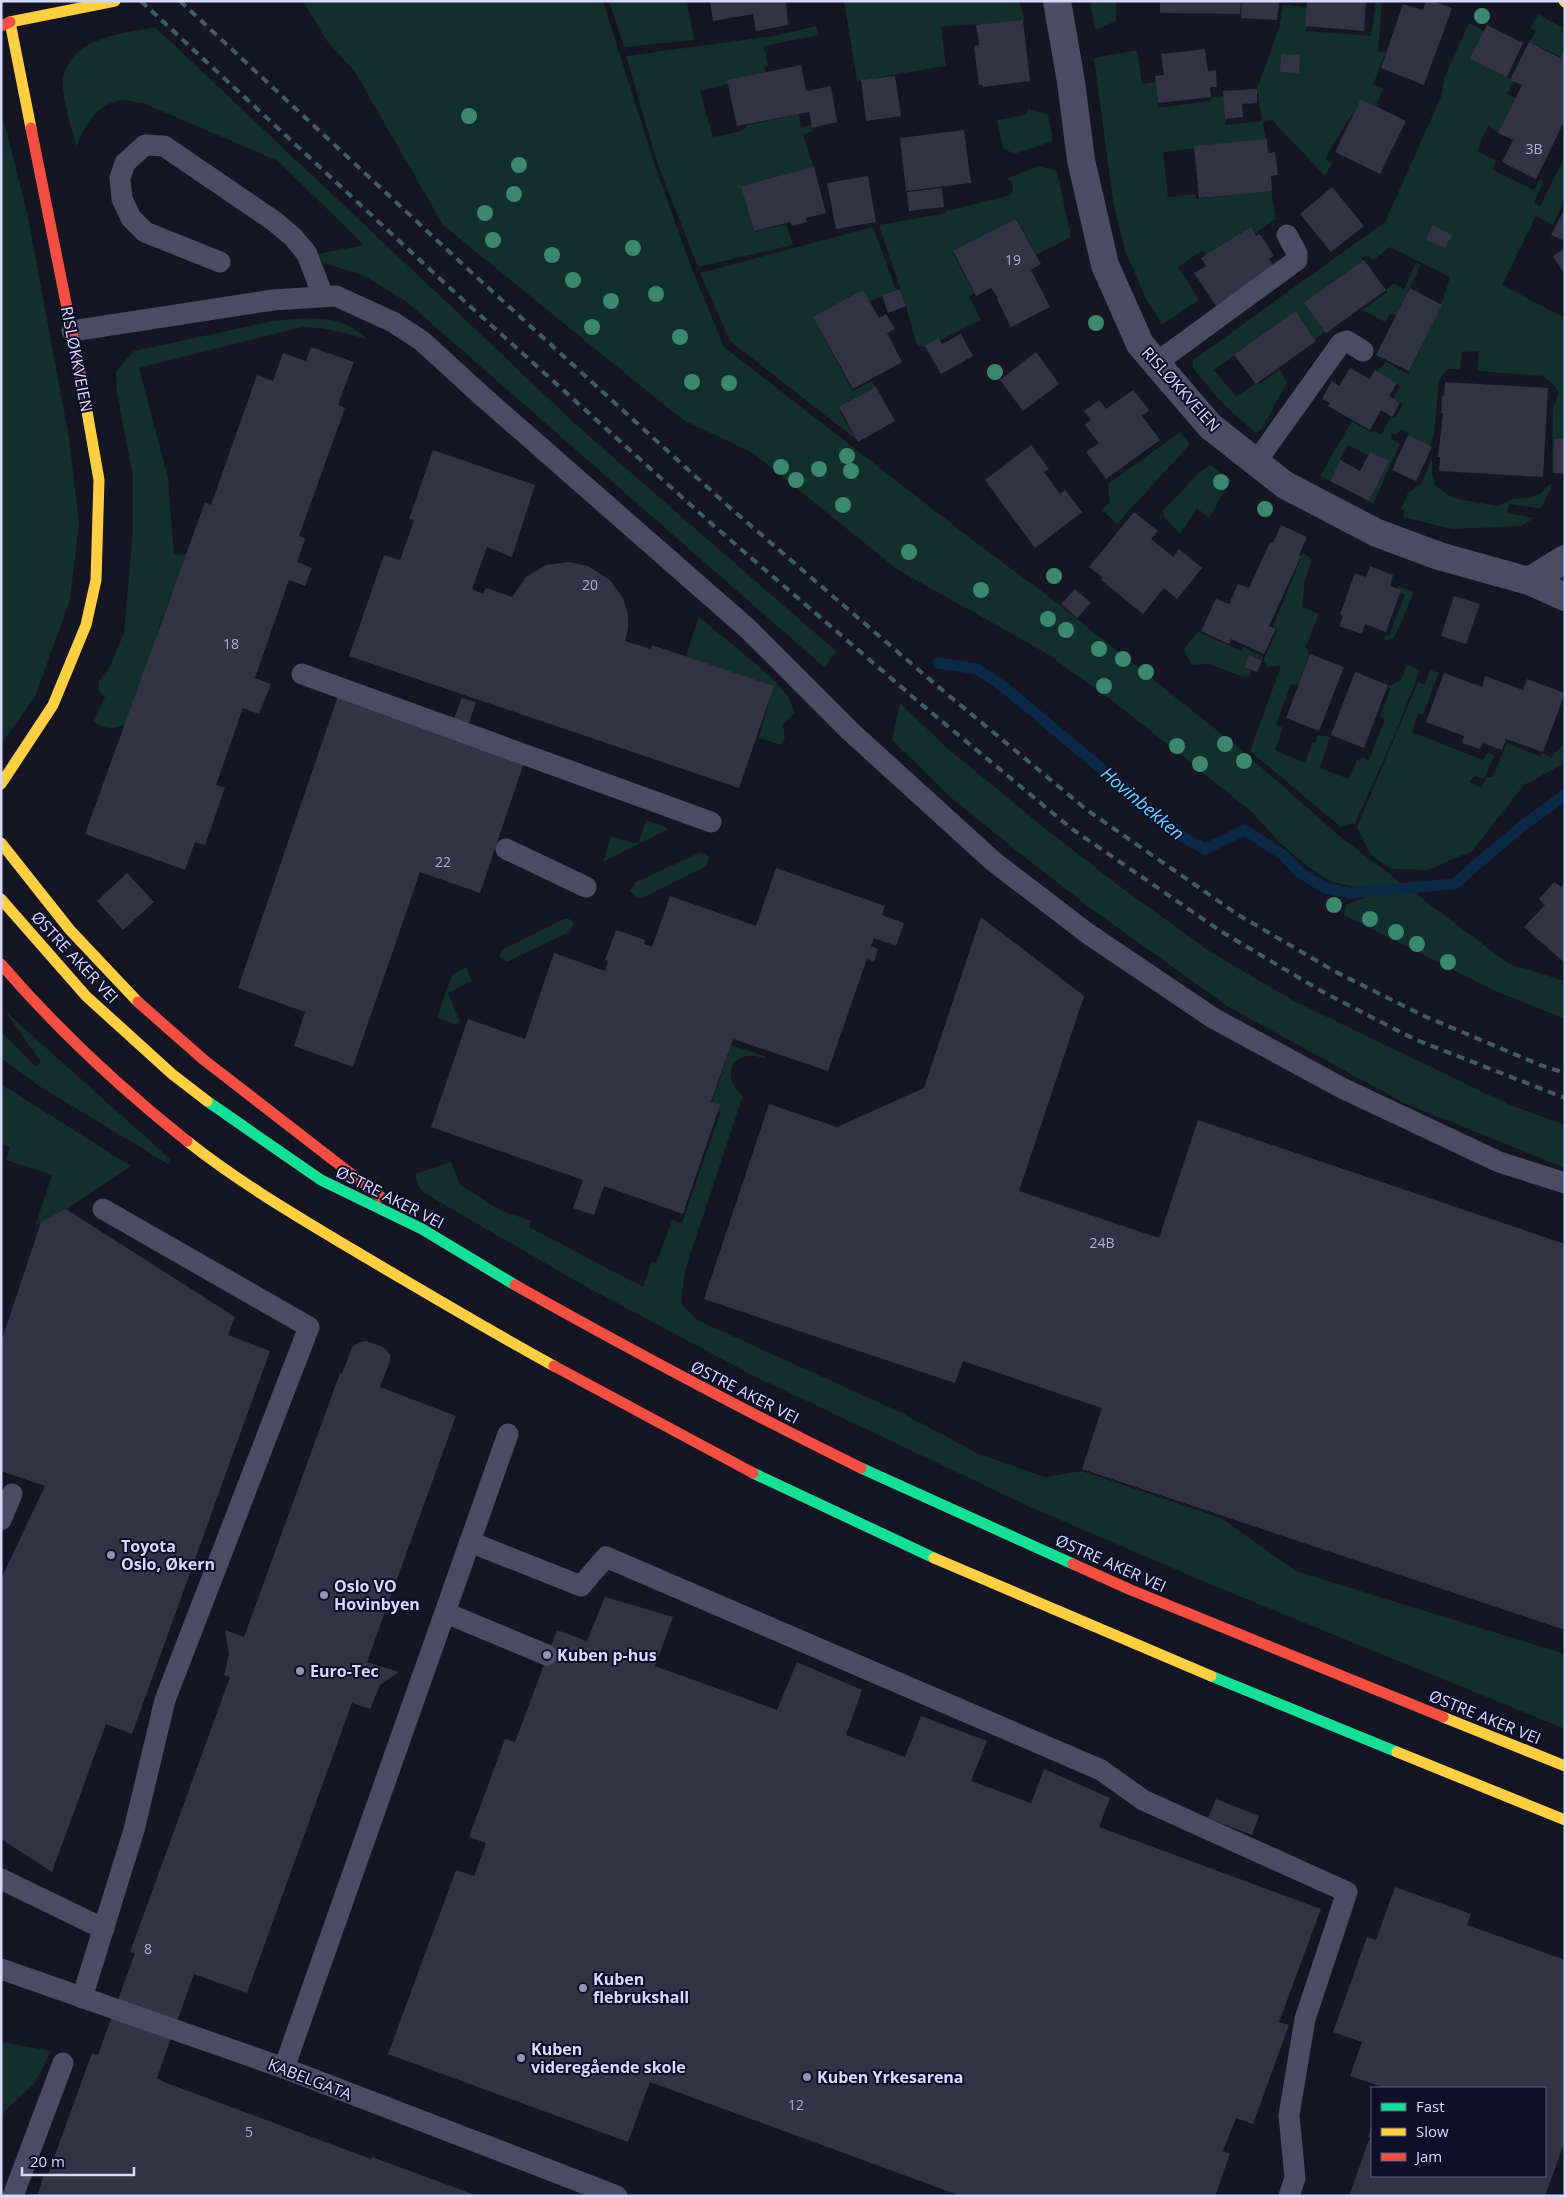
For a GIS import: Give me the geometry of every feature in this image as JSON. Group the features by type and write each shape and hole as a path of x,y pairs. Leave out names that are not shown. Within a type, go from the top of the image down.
{"main road":[{"name":"RISLØKKVEIEN","path":"1,784 53,705 86,625 96,580 99,480 72,331 4,24 115,1"},
{"path":"1,843 38,894 110,974 188,1047 232,1084 422,1229"},
{"name":"ØSTRE AKER VEI","path":"1,900 86,996 172,1074 211,1104 321,1180 422,1229 508,1281 637,1354 741,1409 882,1478 1130,1590 1565,1766"},
{"path":"1,964 59,1028 105,1074 193,1146 306,1222 460,1314 604,1394 861,1525 982,1579 1222,1682 1565,1820"}],"street":[{"name":"RISLØKKVEIEN","path":"1057,1 1071,82 1081,160 1105,265 1140,344 1156,363 1210,426 1285,485 1377,533 1439,556 1529,581 1565,597"},
{"path":"1529,581 1565,559"}],"lane":[{"path":"220,262 145,232 131,218 122,198 120,178 125,163 145,145 164,146 287,231 307,254 323,296"},
{"path":"1156,363 1298,260 1297,253 1287,235"},
{"path":"72,331 273,300 323,296 336,296 385,318 422,341 481,396 747,628 850,731 993,861 1087,933 1213,1018 1342,1088 1499,1162 1565,1183"},
{"path":"1256,462 1341,344 1347,341 1363,351"},
{"path":"302,674 710,822"},
{"path":"506,849 586,887"},
{"path":"82,1998 134,1830 165,1700 309,1327 102,1209"},
{"path":"284,2068 508,1434"},
{"path":"1,1520 12,1494"},
{"path":"470,1542 582,1586 606,1557 1101,1770 1143,1800 1346,1892 1305,2019 1288,2114 1294,2178 1289,2196"},
{"path":"446,1613 547,1655"},
{"path":"1,1879 104,1929"},
{"name":"KABELGATA","path":"1,1969 284,2068 617,2196"},
{"path":"13,2196 63,2063"}],"green space":[{"path":"303,1 603,1 654,163 692,269 724,347 970,538 1052,599 1238,747 1343,839 1509,964 1565,981 1565,1019 1491,989 1344,915 1346,905 1366,897 1363,889 1333,882 1308,867 1279,842 1252,812 1114,702 1046,653 898,570 753,453 685,421 658,400 443,225 355,72 327,41"},
{"path":"609,1 687,1 694,40 624,47"},
{"path":"844,1 1019,1 1025,21 979,27 977,24 941,27 946,66 857,81"},
{"path":"1090,1 1116,1 1116,21 1095,30"},
{"path":"1376,1 1382,1 1378,52 1386,52 1373,85 1383,89 1376,106 1362,100 1340,133 1325,159 1332,163 1325,176 1272,120 1263,121 1266,140 1163,152 1168,197 1195,194 1196,199 1271,190 1276,219 1254,234 1207,256 1203,250 1178,267 1199,300 1162,325 1145,297 1125,250 1113,201 1094,58 1137,50 1142,84 1156,82 1158,108 1211,101 1211,97 1224,96 1226,125 1262,121 1257,89 1279,28 1283,4 1309,8 1306,31 1371,36"},
{"path":"1538,14 1565,29 1565,59 1529,42 1536,31 1530,28"},
{"path":"1469,23 1484,31 1506,76 1514,81 1507,94 1516,98 1499,134 1488,126 1477,151 1496,160 1492,170 1534,190 1540,179 1544,181 1534,202 1540,207 1565,156 1565,198 1553,225 1536,216 1502,285 1565,318 1565,473 1552,470 1553,407 1559,393 1552,383 1543,376 1477,371 1479,351 1462,352 1460,369 1448,369 1439,379 1434,435 1430,446 1409,436 1409,433 1401,429 1397,435 1392,433 1391,439 1400,444 1373,504 1369,501 1388,462 1370,452 1368,455 1347,445 1330,481 1320,476 1352,421 1372,433 1374,431 1381,435 1391,417 1395,418 1403,404 1393,399 1400,386 1376,372 1386,362 1408,374 1440,308 1450,277 1390,247 1372,261 1369,256 1361,257 1364,262 1325,332 1315,339 1295,312 1214,370 1236,397 1256,383 1258,385 1280,369 1287,382 1262,429 1256,433 1223,404 1193,368 1193,360 1385,222 1441,97 1445,76"},
{"path":"816,26 819,35 764,46 768,66 765,66 766,74 700,91 713,137 742,131 748,125 799,114 801,127 812,125 813,131 803,134 814,169 742,187 754,232 786,224 793,245 698,267 657,162 626,56 774,36"},
{"path":"155,27 583,431 836,651 825,668 407,302 363,275 323,263 318,254 364,245 278,161 143,103 125,100 114,102 99,110 83,131 77,146 69,121 63,91 63,77 68,64 77,53 88,45 114,35"},
{"path":"1028,108 1048,115 1053,141 1014,154 1003,148 997,120 1027,115"},
{"path":"1,118 5,125 27,212 69,438 79,523 70,600 35,697 1,744"},
{"path":"1039,166 1057,171 1071,237 1036,255 1017,219 953,253 974,293 969,297 981,320 926,347 917,346 879,225 946,213 946,211 1011,195 1013,189 1012,182 1006,179"},
{"path":"873,227 896,290 869,302 863,293 814,319 853,391 872,381 876,388 840,412 857,440 730,341 700,273"},
{"path":"1416,263 1421,265 1396,316 1390,313 1385,322 1362,310 1387,292 1386,290 1394,283 1404,289"},
{"path":"305,318 339,322 353,328 368,340 336,331 303,327 139,368 168,478 174,555 192,553 170,598 158,630 153,660 125,724 112,728 93,722 105,697 98,690 99,681 110,666 124,633 133,530 133,477 117,393 116,371 134,351 273,321"},
{"path":"1180,432 1190,444 1117,524 1102,510 1110,502 1108,484"},
{"path":"1432,458 1432,475 1435,485 1446,494 1458,499 1498,506 1512,499 1528,498 1540,494 1551,483 1552,486 1541,509 1509,504 1507,513 1534,518 1521,526 1452,529 1403,517 1404,510 1401,509 1408,493 1422,483"},
{"path":"1210,465 1231,480 1209,518 1197,508 1180,534 1164,517 1163,510 1202,470"},
{"path":"1303,553 1312,559 1305,580 1302,607 1319,614 1306,647 1309,655 1298,685 1291,684 1276,724 1283,728 1275,750 1305,763 1312,743 1315,743 1318,735 1330,737 1320,768 1349,779 1357,760 1360,761 1361,757 1369,760 1385,719 1380,717 1390,689 1388,686 1401,680 1407,665 1420,670 1393,739 1355,823 1341,827 1250,751 1281,666 1267,667 1264,659 1277,631 1273,626"},
{"path":"1398,586 1414,592 1396,634 1393,638 1384,641 1385,635 1389,636 1405,595 1396,591"},
{"path":"699,617 769,675 789,697 794,713 783,725 785,737 781,745 759,738 772,690 684,661"},
{"path":"1198,632 1242,651 1243,647 1263,657 1262,661 1249,655 1244,667 1252,670 1250,677 1241,676 1209,664 1192,665 1184,649"},
{"path":"1430,670 1439,673 1423,715 1418,713 1412,732 1483,760 1488,752 1494,756 1484,779 1474,776 1470,782 1481,788 1487,777 1492,777 1507,743 1541,757 1542,753 1552,758 1553,754 1565,744 1565,763 1524,785 1472,851 1428,870 1391,869 1371,855 1357,827 1418,682 1425,685"},
{"path":"900,703 947,748 1042,826 1114,882 1209,951 1294,1001 1510,1105 1565,1125 1565,1168 1404,1103 1227,1006 1090,908 949,796 892,740"},
{"path":"646,820 666,827 667,830 603,862 611,836 633,843 639,842"},
{"path":"701,852 709,857 707,866 642,898 637,898 630,891 636,882"},
{"path":"564,919 574,922 571,931 507,962 500,958 502,950"},
{"path":"466,967 472,981 448,993 460,1022 456,1025 437,1017 452,975"},
{"path":"5,1011 170,1159 168,1164 42,1088 1,1058 1,1031 36,1067 41,1062"},
{"path":"731,1045 765,1056 767,1059 747,1056 735,1063 732,1068 731,1079 743,1095 685,1271 681,1303 697,1320 900,1412 979,1454 1045,1477 1082,1471 1221,1518 1296,1571 1565,1654 1565,1729 1212,1585 1030,1507 754,1376 583,1285 424,1193 418,1185 415,1174 451,1162 460,1185 502,1211 532,1221 529,1227 643,1287 651,1264 653,1262 656,1264 672,1220 682,1223 720,1113 710,1109"},
{"path":"1,1084 131,1166 43,1225 36,1223 52,1175 6,1160 10,1147 1,1144"},
{"path":"1,2042 51,2051 35,2083 4,2112 1,2120"}],"building":[{"path":"710,1 786,1 788,25 756,31 753,14 713,21"},
{"path":"1160,1 1241,1 1240,14 1160,13"},
{"path":"1242,1 1279,1 1277,20 1241,18"},
{"path":"1307,1 1366,1 1364,31 1305,26"},
{"path":"1426,1 1433,1 1452,8 1424,85 1381,68 1403,4 1423,10"},
{"path":"1023,20 1030,81 983,87 983,85 979,85 974,46 979,45 976,25"},
{"path":"1487,25 1523,43 1507,77 1470,59"},
{"path":"1529,42 1560,58 1565,48 1565,120 1536,179 1502,162 1513,140 1498,133 1522,85 1510,80"},
{"path":"1205,49 1208,71 1216,70 1217,87 1210,87 1211,97 1158,103 1155,76 1164,75 1161,54"},
{"path":"1281,54 1300,55 1299,73 1280,72"},
{"path":"801,65 806,91 831,86 837,122 812,128 809,112 737,126 727,80"},
{"path":"895,76 901,116 866,121 861,80"},
{"path":"1257,89 1257,103 1242,104 1243,117 1225,119 1223,91"},
{"path":"1361,99 1406,121 1380,174 1335,152"},
{"path":"964,130 971,183 906,191 900,138"},
{"path":"1267,139 1268,153 1275,152 1278,175 1271,176 1272,191 1199,198 1194,146"},
{"path":"814,167 826,213 806,218 807,222 792,226 790,222 754,231 741,186"},
{"path":"868,176 876,222 836,229 827,183"},
{"path":"1332,187 1364,226 1331,252 1300,214"},
{"path":"942,188 944,207 909,211 907,192"},
{"path":"1565,208 1565,241 1551,235"},
{"path":"1016,219 1041,264 1031,270 1050,307 1011,327 998,298 991,288 976,296 953,251"},
{"path":"1433,225 1452,235 1445,248 1426,239"},
{"path":"1251,227 1256,236 1260,234 1274,256 1269,259 1276,269 1216,306 1194,273 1206,266 1201,258"},
{"path":"1565,248 1565,275 1553,256"},
{"path":"1364,260 1386,290 1326,333 1304,303"},
{"path":"1410,288 1442,305 1409,371 1376,355"},
{"path":"900,289 906,306 888,313 882,295"},
{"path":"863,290 879,318 886,314 895,329 887,333 902,362 853,389 813,317"},
{"path":"1295,311 1316,341 1256,384 1234,355"},
{"path":"961,334 973,356 941,374 925,346 939,338 942,344"},
{"path":"311,347 354,362 338,405 345,408 299,536 305,539 297,562 312,568 305,586 289,580 255,678 271,684 259,714 243,708 216,785 225,788 205,845 195,842 185,870 85,834 205,502 211,505 257,375 273,381 283,353 306,361"},
{"path":"1036,352 1059,384 1023,411 1000,380"},
{"path":"1350,368 1370,379 1375,370 1397,383 1389,396 1400,403 1392,417 1381,410 1370,430 1328,406 1330,403 1322,399 1332,381 1339,386"},
{"path":"1445,382 1548,388 1543,477 1439,471 1440,457 1438,457 1443,413 1441,413 1442,396 1444,396"},
{"path":"876,387 895,421 858,442 839,407"},
{"path":"1133,390 1149,410 1142,416 1160,440 1106,479 1086,452 1099,443 1085,425 1091,420 1084,411 1099,400 1106,409"},
{"path":"1408,435 1432,447 1416,481 1392,470"},
{"path":"1554,439 1565,439 1565,474 1553,473"},
{"path":"1031,445 1049,469 1044,472 1060,494 1065,490 1082,512 1035,548 985,480"},
{"path":"433,450 535,485 512,557 487,547 472,589 483,594 486,588 512,597 526,577 546,565 569,562 588,566 610,580 623,598 628,614 628,629 625,641 651,649 652,645 774,686 739,788 349,656 384,555 400,560 414,520 409,519"},
{"path":"1370,452 1389,461 1369,501 1330,481 1340,460 1360,471"},
{"path":"1134,512 1158,531 1151,539 1173,557 1179,549 1202,568 1177,599 1164,588 1143,614 1101,580 1102,577 1089,567"},
{"path":"1281,525 1307,537 1299,555 1301,556 1269,626 1276,629 1264,654 1231,639 1229,644 1201,631 1216,599 1229,604 1238,584 1249,588 1270,542 1273,543"},
{"path":"1370,566 1393,575 1390,586 1401,590 1386,632 1365,624 1362,634 1339,626 1343,616 1340,614 1355,573 1366,577"},
{"path":"1075,589 1091,603 1077,618 1061,604"},
{"path":"1454,596 1480,604 1466,644 1441,636"},
{"path":"1310,654 1344,667 1319,731 1286,718"},
{"path":"1249,655 1262,661 1257,672 1244,667"},
{"path":"1355,672 1388,685 1364,748 1331,735"},
{"path":"1444,673 1482,687 1485,676 1523,690 1527,679 1565,693 1543,752 1506,739 1502,750 1483,743 1480,749 1462,743 1464,736 1426,722"},
{"path":"338,696 448,734 462,698 476,702 463,739 525,760 480,893 420,872 353,1067 294,1046 305,1012 238,988"},
{"path":"776,868 885,906 882,915 904,923 896,946 874,938 871,946 878,949 874,962 867,959 828,1071 733,1039 711,1102 720,1105 683,1214 604,1186 594,1215 573,1208 583,1180 431,1127 468,1019 525,1039 554,953 605,971 608,961 605,960 616,930 645,940 644,944 652,947 670,896 756,926"},
{"path":"127,873 154,902 123,930 97,901"},
{"path":"1554,882 1561,887 1565,882 1565,963 1524,927 1545,905 1539,899"},
{"path":"981,917 1084,996 1019,1191 1159,1238 1198,1120 1565,1244 1565,1630 1082,1469 1102,1408 963,1361 955,1383 704,1299 769,1104 837,1127 924,1088"},
{"path":"66,1209 235,1317 228,1335 270,1351 132,1734 106,1724 52,1872 1,1839 1,1579 45,1486 1,1471 1,1342 41,1222"},
{"path":"366,1341 383,1347 390,1354 390,1361 380,1387 456,1416 367,1662 399,1672 380,1685 370,1709 352,1703 247,1993 194,1974 157,2078 371,2159 372,2157 478,2196 37,2196 44,2175 47,2177 92,2053 98,2055 135,1953 130,1952 230,1677 224,1675 229,1654 225,1630 244,1637 340,1373 342,1374 352,1347"},
{"path":"605,1597 673,1617 655,1666 777,1710 797,1662 862,1690 846,1735 905,1757 921,1716 987,1741 971,1781 1031,1803 1044,1769 1110,1798 1099,1827 1321,1909 1279,2022 1289,2025 1253,2124 1236,2118 1223,2151 1230,2154 1215,2196 961,2196 650,2082 628,2142 388,2054 456,1870 474,1876 486,1843 469,1837 505,1739 515,1742 557,1630 587,1641"},
{"path":"1216,1799 1259,1816 1252,1835 1208,1818"},
{"path":"1395,1887 1471,1914 1467,1925 1565,1960 1565,2141 1545,2196 1349,2196 1370,2137 1368,2137 1371,2129 1371,2177 1546,2177 1546,2087 1382,2087 1350,2076 1362,2042 1333,2032 1367,1937 1376,1940"}],"waterway":[{"name":"Hovinbekken","path":"938,663 977,669 1004,687 1184,838 1205,849 1245,830 1283,855 1299,872 1325,888 1350,893 1454,884 1521,827 1565,795"}],"railway":[{"path":"141,1 451,289 713,525 921,704 1072,829 1222,932 1323,992 1414,1039 1565,1098"},
{"path":"180,1 471,272 728,506 935,684 1087,810 1237,914 1334,971 1422,1015 1540,1065 1565,1073"}],"traffic: fast":[{"path":"207,1101 321,1180 422,1229 515,1285"},
{"path":"861,1468 1073,1564"},
{"path":"753,1473 934,1558"},
{"path":"1211,1676 1397,1752"}],"traffic: slow":[{"path":"31,128 10,22 115,1"},
{"path":"1,784 53,705 86,625 96,580 99,480 82,383"},
{"path":"1,843 70,930 138,1002"},
{"path":"1,899 86,996 172,1074 207,1101"},
{"path":"187,1141 244,1182 304,1220 554,1366"},
{"path":"934,1558 1211,1676"},
{"path":"1443,1717 1565,1766"},
{"path":"1397,1752 1565,1820"}],"traffic: jam":[{"path":"1,26 10,22"},
{"path":"31,128 82,383"},
{"path":"1,964 90,1057 137,1100 187,1141"},
{"path":"138,1002 204,1060 381,1197"},
{"path":"515,1285 686,1379 861,1468"},
{"path":"554,1366 753,1473"},
{"path":"1073,1564 1131,1590 1443,1717"}],"place":[{"name":"Toyota Oslo, Økern","path":"111,1555"},
{"name":"Oslo VO Hovinbyen","path":"324,1595"},
{"name":"Kuben p-hus","path":"547,1655"},
{"name":"Euro-Tec","path":"300,1671"},
{"name":"Kuben flebrukshall","path":"583,1988"},
{"name":"Kuben videregående skole","path":"521,2058"},
{"name":"Kuben Yrkesarena","path":"807,2077"}]}
